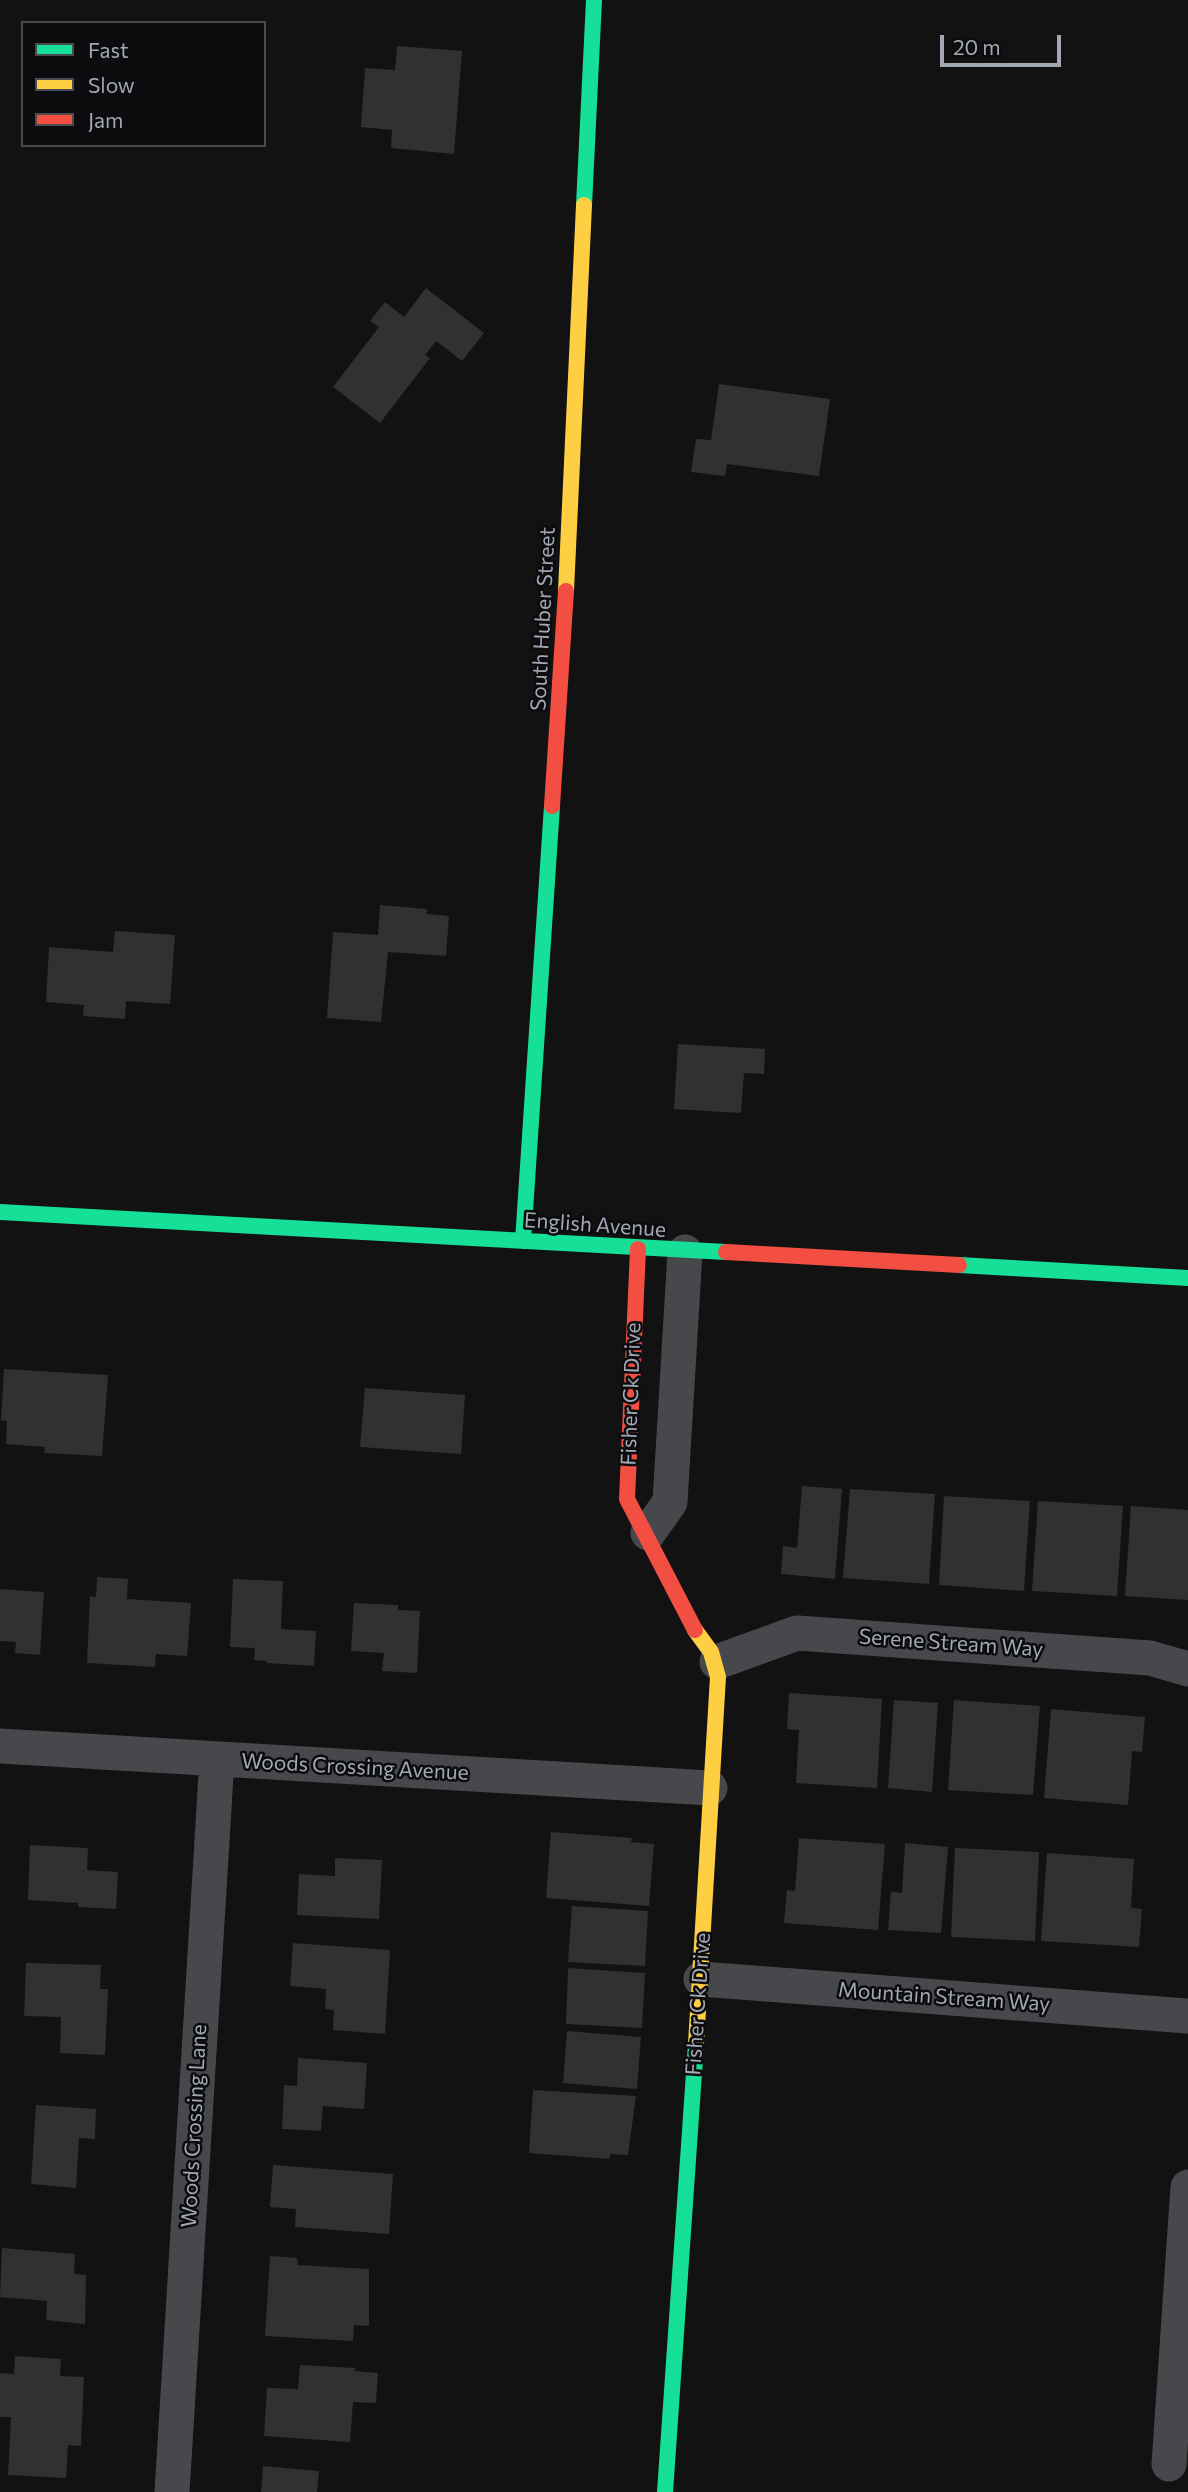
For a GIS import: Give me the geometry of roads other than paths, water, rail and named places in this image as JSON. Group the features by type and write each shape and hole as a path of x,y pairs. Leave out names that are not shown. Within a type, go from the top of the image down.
{"street":[{"name":"South Huber Street","path":"523,1241 567,582 594,0"},
{"name":"English Avenue","path":"0,1212 1188,1278"},
{"name":"Fisher Ck Drive","path":"638,1249 627,1499 648,1533 686,1616 717,1662 701,1979 665,2492"},
{"name":"Fisher Ck Drive","path":"648,1533 670,1502 685,1252"},
{"name":"Serene Stream Way","path":"717,1662 797,1633 1150,1658 1188,1669"},
{"name":"Woods Crossing Avenue","path":"0,1746 710,1788"},
{"name":"Woods Crossing Lane","path":"172,2492 217,1759"},
{"name":"Mountain Stream Way","path":"701,1979 1188,2016"},
{"path":"1169,2464 1188,2187"}]}
